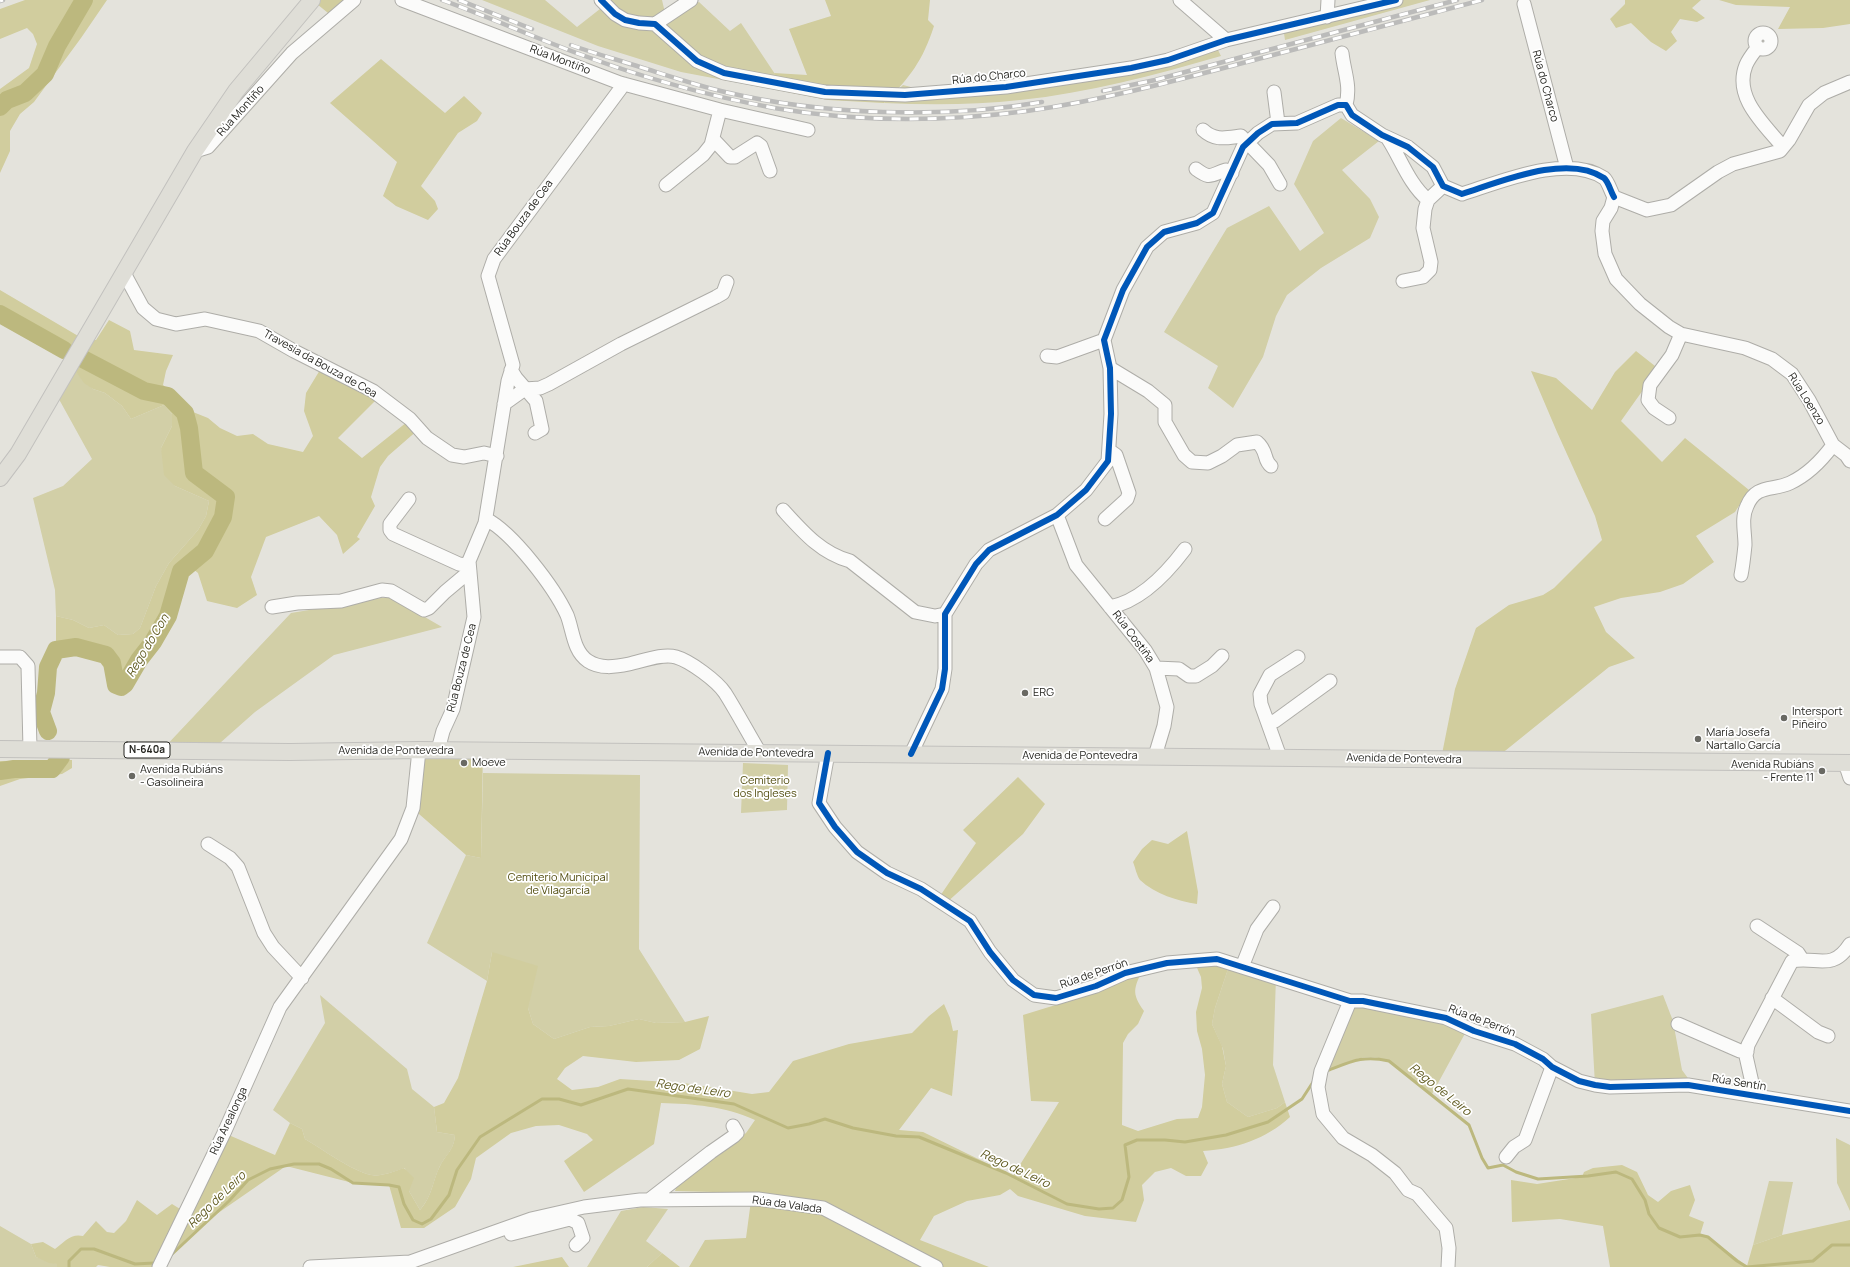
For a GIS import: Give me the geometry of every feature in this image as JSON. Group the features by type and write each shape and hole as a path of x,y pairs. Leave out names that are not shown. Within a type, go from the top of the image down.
{"main road":[{"path":"0,478 18,454 195,152 236,91 312,0"},
{"name":"Avenida de Pontevedra","path":"0,749 290,752 438,750 1847,763"}],"street":[{"name":"Rúa Montiño","path":"195,152 208,146 292,53 354,0"},
{"name":"Rúa Montiño","path":"402,0 624,84 720,110 808,130"},
{"path":"601,0 615,14 625,20 655,24 691,0"},
{"path":"1180,0 1226,40"},
{"path":"1327,17 1328,0"},
{"name":"Rúa do Charco","path":"655,24 697,61 724,73 825,92 905,95 1006,87 1130,68 1168,60 1226,40 1396,0"},
{"name":"Rúa do Charco","path":"1524,4 1567,168"},
{"path":"1758,47 1746,63 1743,90 1745,97 1783,147"},
{"path":"1342,53 1348,82 1346,105 1352,115 1388,139 1408,147 1433,167 1443,186 1462,194 1538,170 1567,168 1591,173 1605,179 1614,197 1647,210 1670,205 1718,172 1733,164 1780,151 1789,140 1809,105 1824,93 1850,82"},
{"name":"Rúa Bouza de Cea","path":"438,750 443,731 453,709 474,617 470,566 486,520 508,381 514,365 488,276 494,259 624,84"},
{"path":"1274,92 1278,123"},
{"path":"911,754 942,690 945,669 945,614 979,559 990,550 1057,515 1086,490 1108,462 1111,414 1110,368 1104,340 1123,290 1147,247 1164,232 1198,223 1213,214 1243,147 1258,133 1272,124 1297,123 1338,105 1346,105"},
{"path":"666,186 703,155 711,145 720,110"},
{"path":"1203,130 1210,136 1219,139 1241,136 1269,165 1280,184"},
{"path":"713,139 730,157 735,157 757,143 761,146 770,171"},
{"path":"1388,139 1417,191 1428,200"},
{"path":"1196,169 1205,176 1210,177 1226,170 1232,173"},
{"path":"1404,282 1424,277 1430,270 1431,262 1423,228 1425,209 1428,200 1443,186"},
{"name":"Rúa Loenzo","path":"1614,197 1610,208 1602,221 1602,231 1605,254 1616,279 1640,304 1669,327 1681,334 1745,348 1772,359 1792,374 1809,400 1833,445 1846,455 1850,461"},
{"name":"Travesia da Bouza de Cea","path":"124,273 143,308 156,319 176,324 205,319 259,331 294,351 373,391 410,419 427,438 452,455 464,458 484,453 497,456"},
{"path":"504,404 524,389 540,388 549,384 621,344 716,298 723,293 726,288 726,282"},
{"path":"1669,418 1654,408 1648,400 1650,386 1672,355 1681,334"},
{"path":"1047,356 1057,357 1104,340"},
{"path":"1110,368 1148,391 1166,405 1165,422 1184,455 1192,462 1208,463 1222,456 1237,445 1257,442 1263,447 1267,463 1272,466"},
{"path":"511,370 524,389 536,401 542,429 534,433"},
{"path":"1741,575 1745,544 1744,517 1746,506 1753,494 1770,487 1789,483 1805,474 1825,456 1833,445"},
{"path":"1104,519 1127,499 1129,493 1116,455 1109,450"},
{"path":"409,499 390,524 390,530 393,534 459,564 470,566"},
{"path":"783,510 812,541 834,555 850,561 915,612 935,616 945,614"},
{"name":"Rúa Costiña","path":"1057,515 1076,565 1145,650 1156,668 1167,707 1164,726 1155,756"},
{"path":"486,520 496,524 513,541 542,576 567,616 580,655 588,662 603,667 662,656 676,656 707,676 724,692 760,753"},
{"name":"Rúa Costiña","path":"1110,606 1120,605 1154,583 1185,549"},
{"path":"272,607 297,603 341,601 382,590 391,591 424,610 430,608 470,566"},
{"name":"Rúa Costiña","path":"1156,668 1178,669 1190,676 1196,676 1212,666 1222,656"},
{"path":"0,657 20,657 28,666 30,749"},
{"path":"1280,758 1261,704 1260,694 1270,674 1298,657"},
{"path":"1268,722 1275,721 1330,681"},
{"name":"Rúa Arealonga","path":"159,1267 224,1133 280,1007 400,839 413,808 419,750"},
{"name":"Rúa de Perrón","path":"828,754 819,803 835,827 857,852 881,869 921,889 970,921 990,952 1013,980 1034,995 1056,998 1096,986 1125,973 1167,963 1217,959 1350,1000 1363,1001 1446,1018 1474,1031 1515,1044 1543,1059 1552,1067 1579,1081 1595,1085 1624,1087"},
{"path":"1847,763 1850,778"},
{"path":"208,844 230,858 238,867 264,933 273,947 302,978"},
{"path":"1242,967 1257,929 1273,907"},
{"path":"1757,926 1798,953 1802,959 1822,962 1839,958 1850,944"},
{"name":"Rúa Sentín","path":"1755,1096 1746,1056 1748,1045 1792,961 1802,959"},
{"path":"1772,998 1818,1032 1828,1036"},
{"path":"1350,1000 1321,1071 1318,1087 1323,1114 1343,1138 1372,1155 1395,1173 1408,1190 1417,1194 1446,1228 1449,1248 1448,1267"},
{"path":"1678,1024 1740,1051 1747,1052"},
{"path":"1506,1157 1514,1147 1525,1140 1552,1067"},
{"name":"Rúa Sentín","path":"1624,1087 1688,1085 1850,1111"},
{"path":"649,1200 710,1152 734,1136 737,1133 733,1126"},
{"name":"Rúa da Valada","path":"310,1267 410,1262 531,1219 584,1207 649,1200 758,1199 823,1208 936,1267"},
{"name":"Rúa da Valada","path":"477,1238 494,1238 570,1220 578,1223 583,1238 576,1245"}],"green space":[{"path":"482,0 545,0 577,27 605,5 601,0 662,0 666,17 681,8 699,2 730,31 741,23 787,92 681,72 598,46"},
{"path":"1396,0 1430,0 1285,40 1283,27"},
{"path":"1215,44 1221,56 1171,70 1071,93 1020,100 969,104 884,103 903,85 915,88 1065,78"},
{"path":"1341,118 1379,141 1342,170 1370,199 1379,217 1370,238 1321,268 1287,295 1276,316 1263,357 1233,408 1208,388 1218,366 1164,332 1227,228 1269,206 1300,251 1324,233 1294,184 1313,141"},
{"path":"71,364 93,389 105,393 122,406 131,419 164,405 172,414 172,426 161,448 175,486 209,501 206,516 198,530 169,563 156,586 140,628 133,634 118,635 104,625 89,628 73,620 56,616 55,590 33,498 63,486 92,459 55,392"},
{"path":"381,598 392,598 442,627 334,655 255,712 211,751 162,750 291,613"},
{"name":"Cemiterio dos Ingleses","path":"743,763 788,765 787,810 741,813"},
{"name":"Cemiterio Municipal de Vilagarcía","path":"483,773 640,775 639,949 685,1022 656,1023 639,1019 609,1026 590,1027 554,1039 533,1024 528,1008 492,952 487,981 427,943 466,855 481,858"},
{"path":"1230,963 1276,977 1273,1065 1285,1102 1277,1108 1248,1117 1227,1102 1222,1084 1226,1066 1223,1049 1212,1024 1215,1008"},
{"path":"320,995 407,1069 412,1089 434,1107 437,1132 455,1135 453,1145 441,1164 429,1195 420,1210 409,1191 405,1168 379,1175 371,1175 354,1169 305,1139 302,1129 290,1123 273,1110 325,1023"},
{"path":"1663,995 1673,1021 1682,1070 1693,1085 1595,1085 1591,1014"},
{"path":"1350,1001 1468,1028 1431,1096 1399,1068 1390,1062 1381,1059 1371,1057 1361,1058 1329,1070 1337,1032"},
{"path":"1836,1138 1850,1145 1850,1211 1837,1183"},
{"path":"1769,1181 1793,1182 1782,1235 1753,1245"},
{"path":"643,1207 668,1209 646,1241 662,1253 647,1267 587,1267 621,1211"},
{"path":"0,1226 31,1244 36,1257 57,1264 57,1267 0,1267"}],"shaded area":[{"path":"25,0 107,0 34,102 20,114 10,131 10,151 0,173 0,89 29,68 37,44 33,34 27,28 0,39 0,9"},
{"path":"312,0 354,0 333,17"},
{"path":"825,0 930,0 928,20 934,26 930,38 915,68 884,103 828,100 787,92 774,73 807,75 789,29 831,16"},
{"path":"1625,0 1701,0 1692,8 1705,18 1697,22 1680,19 1671,32 1677,41 1666,51 1651,42 1631,23 1616,28 1610,19 1625,4"},
{"path":"1719,0 1850,0 1850,24 1823,28 1778,29 1790,7 1736,5"},
{"path":"381,59 445,113 464,96 482,113 477,121 458,133 421,186 435,201 438,209 428,220 396,206 383,196 397,162 330,103"},
{"path":"0,290 85,340 96,340 109,320 130,331 134,350 173,355 166,371 163,385 193,412 208,418 220,428 237,436 253,434 268,444 303,452 313,436 304,411 306,393 323,365 380,396 338,438 362,458 407,422 419,429 388,456 380,467 371,497 375,506 357,537 360,539 343,554 337,535 319,516 266,537 251,577 257,595 237,608 207,601 198,573 188,565 178,579 168,616 153,642 130,673 125,684 116,685 112,663 106,655 76,647 56,650 56,616 73,620 89,628 104,625 118,635 133,634 140,628 156,586 169,563 198,530 206,516 209,501 175,486 164,475 161,448 172,426 172,414 164,405 131,419 122,406 105,393 93,389 84,383 71,364 0,320"},
{"path":"1636,351 1655,366 1643,390 1621,421 1662,462 1685,438 1749,490 1735,512 1696,536 1714,562 1683,584 1660,592 1621,598 1594,607 1606,632 1635,658 1609,667 1495,759 1441,759 1455,689 1476,628 1509,605 1543,595 1554,588 1602,540 1595,516 1531,371 1556,378 1592,410 1615,372"},
{"path":"425,750 483,750 481,858 466,855 419,814"},
{"path":"72,760 72,768 62,774 20,779 0,786 0,761"},
{"path":"1018,777 1045,804 1023,834 945,904 938,899 976,843 963,830"},
{"path":"1187,831 1198,892 1197,904 1167,896 1146,885 1140,880 1133,862 1142,849 1152,840 1168,844"},
{"path":"492,952 538,966 528,1008 533,1024 554,1039 590,1027 609,1026 639,1019 656,1023 685,1022 709,1016 700,1049 679,1060 636,1062 583,1056 565,1068 557,1079 572,1090 598,1087 620,1079 684,1083 752,1094 769,1092 793,1061 849,1044 912,1033 944,1004 950,1018 953,1031 958,1030 952,1096 931,1088 899,1130 923,1132 1013,1176 1059,1102 1031,1101 1023,1015 1075,999 1143,969 1135,990 1137,1000 1144,1011 1138,1024 1128,1034 1123,1043 1122,1125 1138,1131 1177,1119 1198,1118 1202,1107 1205,1075 1202,1049 1197,1031 1196,1012 1202,988 1201,977 1194,961 1230,963 1215,1008 1212,1024 1222,1046 1226,1066 1222,1084 1227,1102 1248,1117 1277,1108 1285,1102 1290,1117 1281,1125 1250,1142 1227,1148 1203,1151 1208,1163 1201,1176 1186,1176 1171,1168 1155,1172 1142,1185 1144,1200 1136,1222 1085,1216 1018,1196 1010,1189 1000,1195 967,1201 934,1216 920,1240 989,1267 689,1267 705,1240 746,1238 752,1193 675,1191 678,1183 746,1133 755,1120 743,1115 709,1107 661,1103 654,1144 584,1192 564,1161 593,1140 587,1134 559,1125 536,1126 511,1133 476,1158 471,1179 455,1207 424,1228 401,1228 389,1185 353,1183 286,1166 208,1220 159,1267 110,1267 98,1265 96,1267 57,1267 57,1264 49,1263 36,1257 31,1244 43,1242 55,1249 71,1237 79,1235 83,1236 96,1221 107,1232 114,1233 126,1221 137,1200 157,1215 172,1204 185,1212 224,1133 275,1155 290,1123 302,1129 305,1139 354,1169 371,1175 379,1175 404,1168 414,1178 409,1191 420,1210 430,1194 437,1172 453,1144 455,1135 437,1132 434,1107 444,1103 458,1078 487,981"},
{"path":"1622,1165 1637,1172 1648,1195 1658,1202 1671,1191 1690,1185 1695,1200 1689,1216 1704,1222 1700,1235 1708,1237 1747,1266 1753,1245 1782,1235 1850,1220 1850,1267 1610,1267 1603,1226 1560,1219 1512,1222 1511,1180 1537,1184 1582,1177 1584,1172 1593,1168"},
{"path":"662,1253 680,1267 647,1267"},
{"path":"562,1257 569,1267 513,1267"}],"waterway":[{"name":"Rego do Con","path":"0,107 7,100 25,93 45,74 57,46 84,0"},
{"name":"Rego do Con","path":"0,314 64,350"},
{"name":"Rego do Con","path":"48,731 41,712 46,693 48,667 56,650 76,647 106,655 112,663 116,685 121,687 125,684 139,660 153,642 168,616 181,571 205,551 223,517 226,497 194,473 189,428 185,413 168,396 144,391 83,359"},
{"name":"Rego do Con","path":"0,771 14,769 52,769 61,757"},
{"name":"Rego de Leiro","path":"1329,1070 1358,1060 1380,1059 1389,1061 1469,1125 1482,1158 1488,1168 1503,1165 1516,1172 1538,1179 1588,1176 1616,1172 1632,1179 1645,1200 1649,1214 1659,1228 1680,1237 1700,1235 1708,1237 1737,1261 1747,1267 1813,1261 1832,1245 1850,1245"},
{"name":"Rego de Leiro","path":"170,1256 229,1201 248,1180 270,1169 294,1164 319,1164 331,1169 353,1183 399,1187 404,1204 413,1220 422,1224 431,1219 449,1195 457,1170 480,1137 542,1099 559,1099 581,1105 628,1089 734,1104 788,1128 825,1119 853,1128 896,1136 919,1137 1006,1173 1067,1204 1099,1209 1113,1208 1122,1200 1129,1177 1125,1145 1137,1140 1185,1142 1226,1135 1268,1122 1302,1099 1313,1082"},
{"name":"Rego de Leiro","path":"69,1267 69,1261 81,1249 94,1249 135,1264 154,1263"}],"railway":[{"path":"442,0 605,63 653,79 701,92 774,108 805,113 900,119 932,119 996,115 1085,101 1172,81 1482,0"},
{"path":"459,0 532,29"},
{"path":"1103,91 1155,80 1457,0"},
{"path":"571,45 681,80 725,92 802,106 842,110 924,112 964,111 1042,102"}],"cycle path":[{"path":"601,0 615,14 625,20 655,24 697,61 724,73 825,92 905,95 1006,87 1131,68 1168,60 1226,40 1396,0"},
{"path":"911,754 942,689 945,669 945,614 976,564 989,550 1057,515 1086,490 1108,461 1111,414 1110,368 1104,340 1123,290 1147,247 1164,232 1197,223 1213,213 1243,147 1258,133 1272,124 1297,123 1338,105 1346,105 1352,115 1382,135 1408,147 1433,167 1443,186 1462,194 1533,172 1572,168 1589,171 1604,178 1614,197"},
{"path":"828,753 819,803 835,827 857,852 887,873 921,889 970,921 990,952 1013,980 1034,995 1056,998 1096,986 1125,973 1167,963 1217,959 1350,1001 1363,1001 1446,1018 1474,1031 1515,1044 1543,1059 1552,1067 1579,1081 1595,1085 1610,1087 1688,1085 1850,1111"}],"place":[{"name":"ERG","path":"1025,693"},
{"name":"Intersport Piñeiro","path":"1784,718"},
{"name":"María Josefa Nartallo García","path":"1698,739"},
{"name":"Moeve","path":"464,763"},
{"name":"Avenida Rubiáns - Frente 11","path":"1822,771"},
{"name":"Avenida Rubiáns - Gasolineira","path":"132,776"}]}
